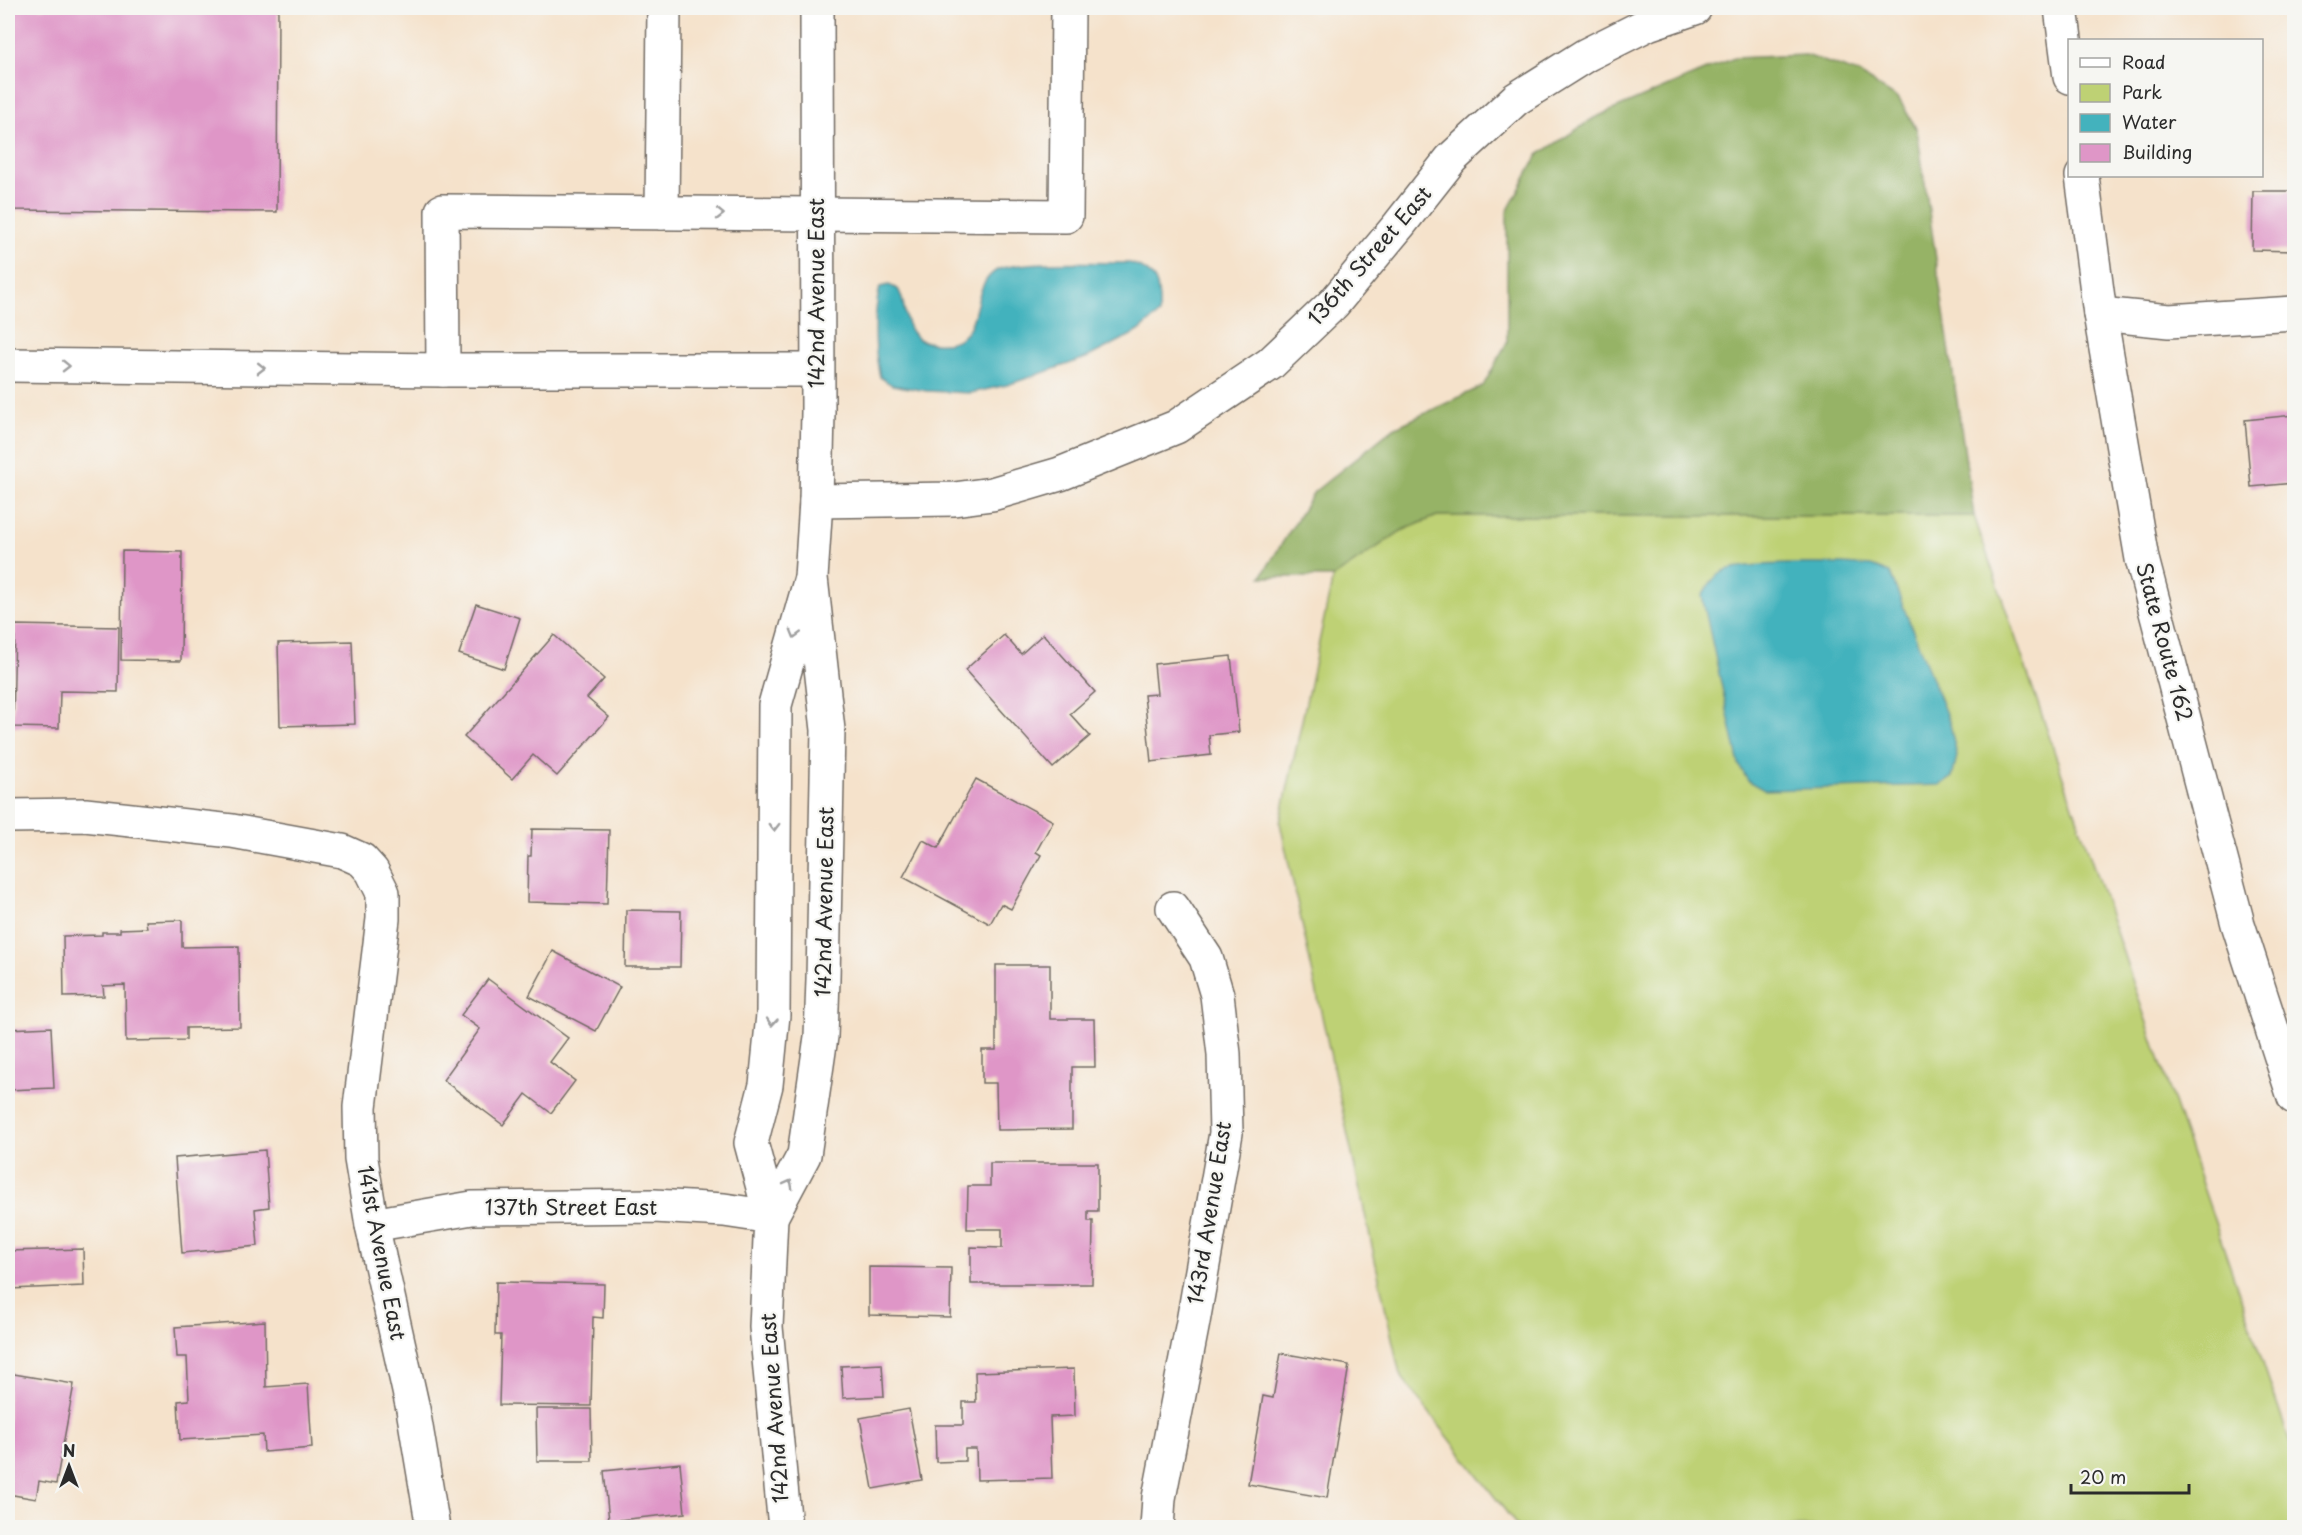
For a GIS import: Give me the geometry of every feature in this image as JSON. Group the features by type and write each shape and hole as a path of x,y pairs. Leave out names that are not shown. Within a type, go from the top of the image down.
{"street":[{"path":"662,213 664,8"},
{"name":"142nd Avenue East","path":"771,1217 804,1155 821,1037 828,730 811,578 816,501 817,8"},
{"path":"443,369 442,211 1066,216 1068,8"},
{"name":"136th Street East","path":"816,501 954,499 992,494 1060,474 1176,427 1270,364 1334,303 1451,159 1516,99 1586,55 1648,24 1695,8"},
{"path":"2061,8 2068,62"},
{"name":"State Route 162","path":"2082,177 2100,314 2142,559 2238,924 2295,1097"},
{"path":"2100,314 2169,321 2295,313"},
{"path":"8,365 443,369 817,369"},
{"name":"142nd Avenue East","path":"784,1527 766,1327 771,1217 751,1143 766,1085 773,1016 775,705 811,578"},
{"name":"141st Avenue East","path":"8,816 86,816 232,831 342,851 362,860 372,871 383,893 384,919 360,1107 362,1159 372,1225 413,1409 433,1527"},
{"name":"143rd Avenue East","path":"1157,1527 1159,1498 1226,1132 1224,1054 1217,995 1206,958 1173,908"},
{"name":"137th Street East","path":"372,1225 472,1208 654,1206 724,1210 771,1217"}],"green space":[{"path":"1806,55 1858,73 1899,99 1917,130 1974,516 1437,516 1401,531 1333,577 1261,577 1314,492 1394,428 1483,386 1507,342 1507,212 1538,155 1594,118 1734,58"},
{"path":"1437,516 1974,516 2294,1454 2294,1527 1518,1527 1400,1375 1280,823 1333,577 1401,531"}],"water":[{"path":"1041,263 1130,263 1146,271 1155,281 1159,295 1159,314 1139,331 1086,358 1007,385 971,393 927,391 892,385 880,377 875,332 880,287 889,285 898,289 907,322 916,337 932,343 952,342 963,336 970,327 981,290 987,279 997,270"},
{"path":"1780,564 1871,566 1890,573 1950,724 1957,756 1952,777 1940,785 1764,790 1748,781 1739,765 1702,596 1717,576 1733,568"}],"building":[{"path":"8,8 278,8 277,212 8,210"},
{"path":"2253,191 2294,191 2294,251 2252,250"},
{"path":"2294,415 2294,483 2251,487 2245,420"},
{"path":"122,551 182,552 181,661 121,660"},
{"path":"476,604 520,618 504,669 459,654"},
{"path":"15,625 119,627 118,692 60,691 59,728 13,727"},
{"path":"1043,634 1095,692 1070,714 1090,736 1053,768 965,670 1004,635 1021,654"},
{"path":"554,635 604,679 587,698 609,717 557,776 533,755 512,779 464,737"},
{"path":"352,641 355,724 280,726 278,643"},
{"path":"1231,656 1239,732 1209,735 1211,755 1151,762 1144,695 1157,694 1154,664"},
{"path":"976,779 1053,821 1036,852 1041,855 1011,909 1001,904 990,924 903,877 923,840 938,848"},
{"path":"532,829 609,830 607,904 527,902 528,856 531,856"},
{"path":"626,910 681,911 680,967 625,967"},
{"path":"182,920 182,947 239,946 240,1027 186,1028 186,1040 126,1041 125,985 103,986 104,996 64,997 63,936 102,935 102,932 120,932 120,929 147,928 146,921"},
{"path":"553,951 620,987 596,1031 529,996"},
{"path":"996,965 1050,965 1050,1019 1094,1019 1095,1067 1072,1067 1072,1129 997,1130 996,1083 982,1083 982,1050 996,1050"},
{"path":"488,979 568,1038 550,1062 575,1081 551,1113 526,1094 503,1125 443,1080 480,1029 461,1015"},
{"path":"51,1027 54,1088 8,1090 8,1029"},
{"path":"265,1150 269,1207 255,1209 258,1246 182,1253 175,1158"},
{"path":"990,1163 1098,1163 1098,1211 1088,1211 1088,1221 1093,1221 1092,1284 971,1284 971,1247 1002,1248 1002,1229 967,1229 968,1186 990,1186"},
{"path":"83,1249 84,1286 9,1289 8,1251"},
{"path":"869,1267 951,1268 950,1317 869,1315"},
{"path":"496,1282 604,1284 603,1318 593,1317 591,1406 499,1405 501,1335 495,1335"},
{"path":"265,1321 266,1387 308,1384 312,1448 264,1452 263,1435 180,1440 178,1401 189,1400 187,1357 177,1357 175,1327"},
{"path":"1281,1353 1349,1365 1327,1498 1248,1484 1263,1396 1273,1398"},
{"path":"882,1364 884,1396 843,1398 841,1366"},
{"path":"1074,1369 1075,1416 1050,1417 1052,1478 977,1480 976,1449 965,1449 965,1461 936,1462 935,1425 963,1425 963,1402 976,1402 975,1372"},
{"path":"8,1373 74,1384 56,1484 39,1481 36,1499 8,1494"},
{"path":"536,1409 591,1409 592,1461 537,1461"},
{"path":"909,1409 922,1480 873,1489 860,1418"},
{"path":"680,1463 685,1513 609,1521 604,1471"}]}
